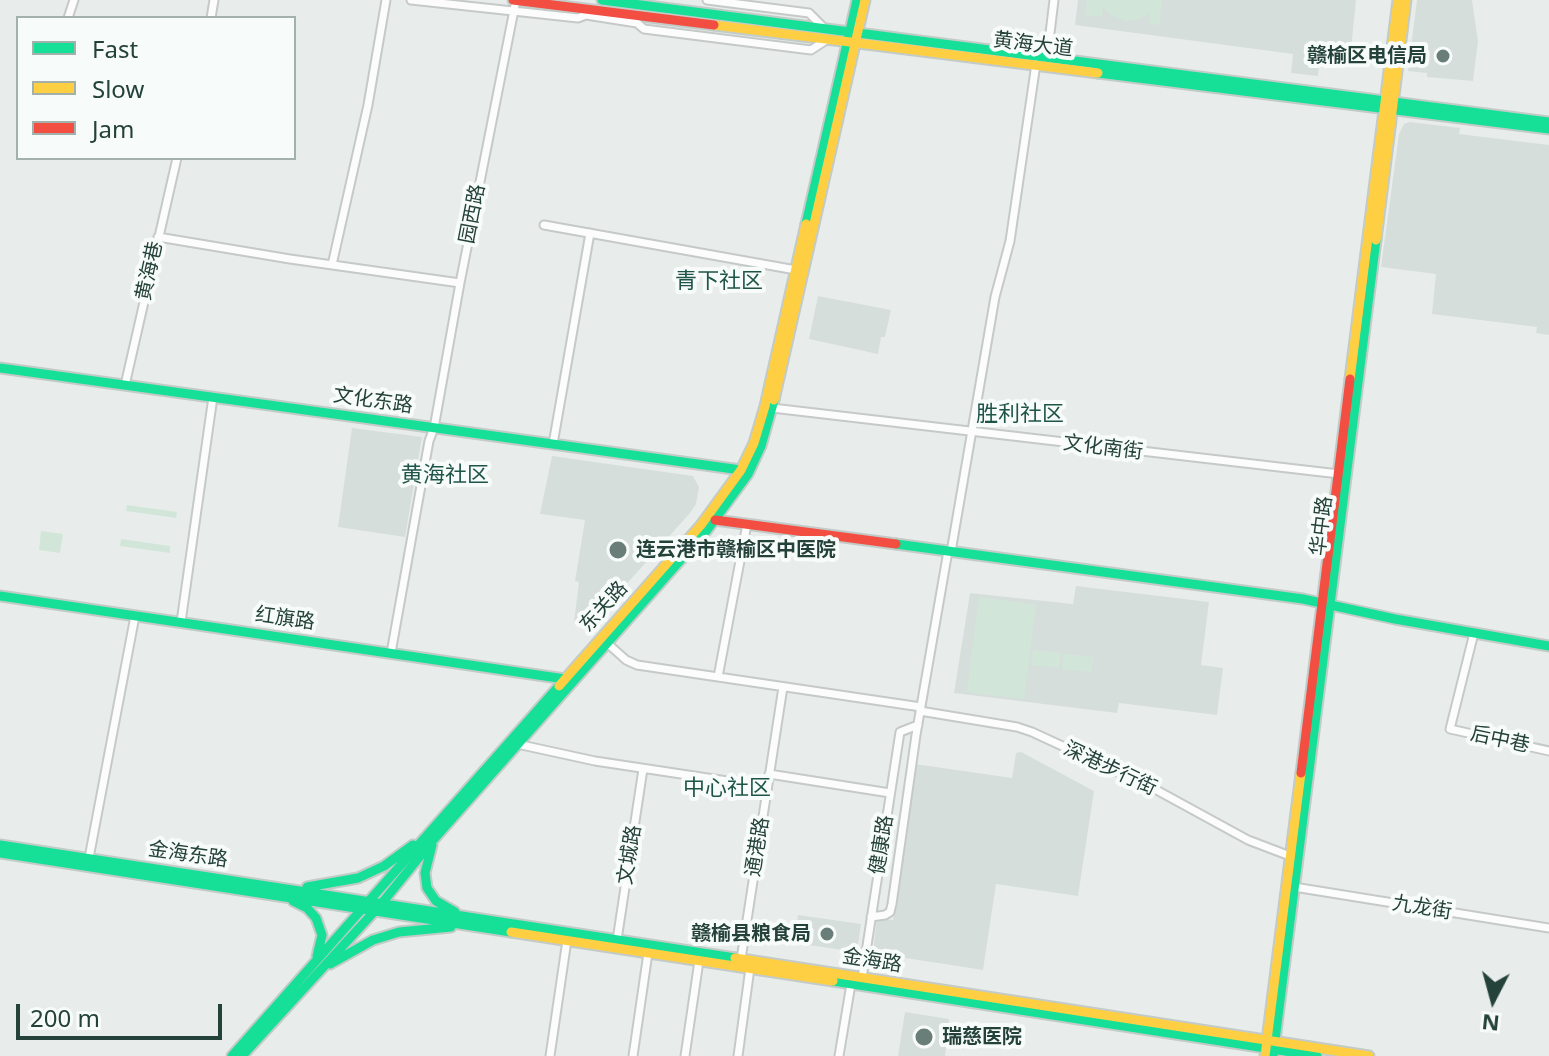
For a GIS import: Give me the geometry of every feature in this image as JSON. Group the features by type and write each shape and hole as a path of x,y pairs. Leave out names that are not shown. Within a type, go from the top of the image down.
{"main road":[{"name":"黄海大道","path":"514,0 828,34"},
{"name":"黄海大道","path":"602,0 1036,64 1549,122"},
{"name":"东关路","path":"232,1056 366,904 607,643 715,520 753,465 772,408 853,38 857,0"},
{"name":"东关路","path":"242,1056 378,907 431,836 701,525 741,470 758,431 853,38 865,0"},
{"name":"华中路","path":"1270,1048 1294,887 1398,0"},
{"name":"华中路","path":"1270,1048 1290,856 1326,604 1339,474 1388,105 1406,0"},
{"name":"黄海大道","path":"853,38 1047,58 1549,129"},
{"name":"文化东路","path":"0,368 741,470"},
{"path":"715,520 1326,604 1549,646"},
{"name":"红旗路","path":"0,596 565,679"},
{"path":"289,893 358,878 384,866 431,836"},
{"path":"431,836 425,873 427,888 436,901 461,916"},
{"name":"金海东路","path":"0,845 289,893"},
{"name":"金海东路","path":"0,853 366,904"},
{"path":"289,893 316,918 322,935 315,962"},
{"name":"金海路","path":"366,904 476,926 1270,1048 1369,1056"},
{"name":"金海路","path":"378,907 461,916 862,978 1317,1056"},
{"path":"317,973 373,940 399,932 429,927 476,926"}],"street":[{"path":"332,265 368,105 386,0"},
{"path":"411,0 578,18 586,15 637,23 644,29 811,50 828,34 809,13 707,0"},
{"name":"园西路","path":"391,653 514,0"},
{"path":"1047,58 1054,0"},
{"path":"871,917 890,912 892,904 918,725 995,297 1010,241 1036,64"},
{"name":"黄海巷","path":"125,385 177,160"},
{"path":"544,225 796,270"},
{"path":"553,444 590,233"},
{"path":"158,237 460,283"},
{"path":"181,622 213,397"},
{"name":"文化南街","path":"772,408 1339,474"},
{"path":"718,677 747,524"},
{"path":"89,858 135,616"},
{"name":"后中巷","path":"1474,633 1450,729 1549,751"},
{"name":"深港步行街","path":"607,643 631,663 1017,727 1151,787 1248,840 1290,856"},
{"name":"通港路","path":"741,959 783,687"},
{"name":"健康路","path":"862,978 900,732 918,725"},
{"path":"517,744 643,769 767,787"},
{"name":"文城路","path":"617,940 643,769"},
{"path":"769,774 890,793"},
{"name":"九龙街","path":"1294,887 1549,928"},
{"path":"550,1056 567,940"},
{"path":"633,1056 648,953"},
{"path":"685,1056 699,961"},
{"path":"738,1056 750,968"},
{"path":"839,1056 851,984"}],"shaded area":[{"path":"1078,0 1356,0 1351,50 1321,47 1318,76 1291,73 1293,54 1075,25"},
{"name":"赣榆区电信局","path":"1417,0 1472,0 1478,41 1473,81 1427,77 1427,73 1408,71"},
{"path":"1410,122 1460,128 1459,134 1549,145 1549,335 1536,333 1537,327 1432,314 1436,274 1381,267 1399,134 1404,124"},
{"path":"818,296 891,310 878,354 809,339"},
{"path":"352,428 422,437 405,537 338,527"},
{"name":"连云港市赣榆区中医院","path":"552,456 693,476 699,487 696,504 690,513 589,626 574,622 579,582 575,581 585,520 540,514"},
{"path":"1076,586 1209,602 1201,665 1223,668 1217,715 1119,703 1117,713 954,693 970,593 1073,604"},
{"path":"1021,752 1094,791 1078,896 996,884 983,970 873,953 877,918 893,920 915,764 1012,778 1016,753"},
{"name":"赣榆县粮食局","path":"798,915 861,924 857,952 794,943"},
{"name":"瑞慈医院","path":"905,1012 949,1019 945,1056 898,1056"}],"green space":[{"path":"1087,0 1162,0 1159,25 1149,24 1150,13 1137,20 1126,21 1112,16 1103,6 1102,17 1085,15"},
{"path":"127,505 177,512 176,518 126,511"},
{"path":"41,531 63,534 60,553 39,550"},
{"path":"121,539 170,546 170,553 120,546"},
{"path":"979,597 1036,605 1024,699 967,692"},
{"path":"1033,650 1061,653 1059,668 1031,665"},
{"path":"1064,654 1093,657 1091,672 1062,669"}],"traffic: fast":[{"path":"602,0 1549,122"},
{"path":"806,224 857,0"},
{"path":"1098,73 1549,129"},
{"path":"1273,1056 1376,240"},
{"path":"0,368 741,470"},
{"path":"242,1056 382,903 434,839 707,530 748,474 761,446 774,400"},
{"path":"896,544 1303,599 1549,646"},
{"path":"0,596 565,679"},
{"path":"232,1056 559,686"},
{"path":"0,845 735,958"},
{"path":"307,887 358,878 384,866 413,845"},
{"path":"432,845 425,873 427,888 436,901 455,912"},
{"path":"0,853 511,932"},
{"path":"293,901 307,908 316,918 322,935 317,956"},
{"path":"330,964 373,940 399,932 451,927"},
{"path":"833,981 1317,1056"}],"traffic: slow":[{"path":"774,400 865,0"},
{"path":"1350,379 1398,0"},
{"path":"1376,240 1406,0"},
{"path":"714,25 1098,73"},
{"path":"559,686 701,525 741,470 754,443 765,406 806,224"},
{"path":"1265,1056 1301,773"},
{"path":"511,932 833,981"},
{"path":"735,958 1369,1056"}],"traffic: jam":[{"path":"513,0 714,25"},
{"path":"1301,773 1350,379"},
{"path":"715,520 896,544"}],"place":[{"name":"赣榆区电信局","path":"1443,56"},
{"name":"连云港市赣榆区中医院","path":"618,550"},
{"name":"赣榆县粮食局","path":"827,934"},
{"name":"瑞慈医院","path":"924,1037"}],"district":[{"name":"青下社区","path":"719,282"},
{"name":"胜利社区","path":"1020,415"},
{"name":"黄海社区","path":"445,476"},
{"name":"中心社区","path":"727,789"}]}
